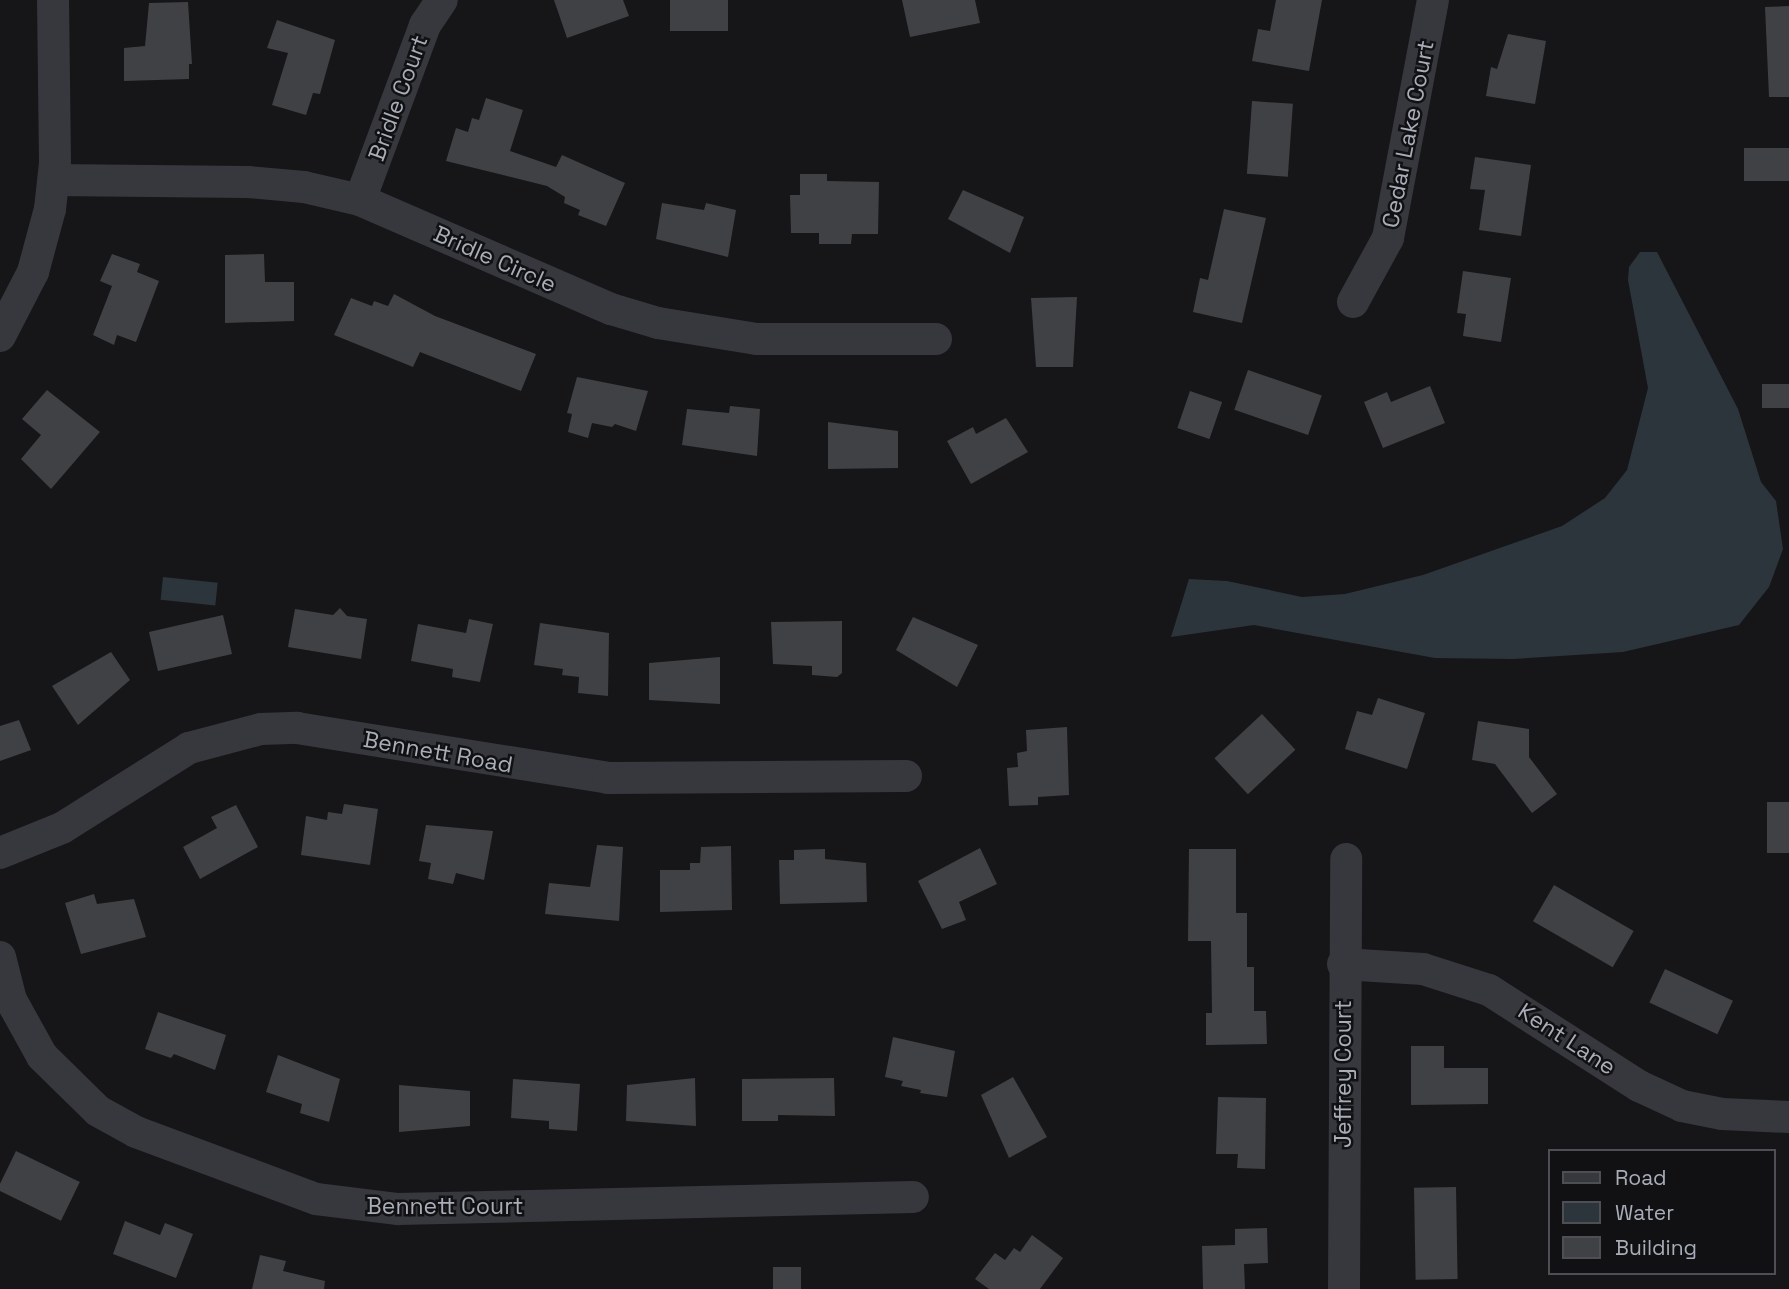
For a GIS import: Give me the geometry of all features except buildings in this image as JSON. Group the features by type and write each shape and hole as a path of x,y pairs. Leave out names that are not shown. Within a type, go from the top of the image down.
{"street":[{"path":"0,336 33,272 54,180 54,0"},
{"name":"Bridle Court","path":"360,200 425,25 442,0"},
{"name":"Cedar Lake Court","path":"1353,302 1388,238 1433,0"},
{"name":"Bridle Circle","path":"54,180 272,183 360,200 611,309 658,323 757,339 936,339"},
{"name":"Bennett Road","path":"0,852 62,828 190,748 261,729 297,729 608,778 906,776"},
{"name":"Jeffrey Court","path":"1344,1289 1343,964 1346,859"},
{"name":"Bennett Court","path":"0,957 11,1000 42,1056 98,1111 136,1132 316,1199 398,1209 913,1197"},
{"name":"Kent Lane","path":"1343,964 1423,969 1489,990 1639,1086 1682,1106 1722,1114 1789,1117"}],"water":[{"path":"1640,252 1657,252 1738,409 1761,482 1776,501 1783,549 1769,587 1739,625 1623,652 1513,659 1435,658 1254,625 1171,637 1189,579 1227,581 1302,597 1345,594 1423,575 1562,526 1605,498 1627,470 1648,388 1628,280 1629,267"},
{"path":"163,577 218,583 215,606 161,600"}]}
